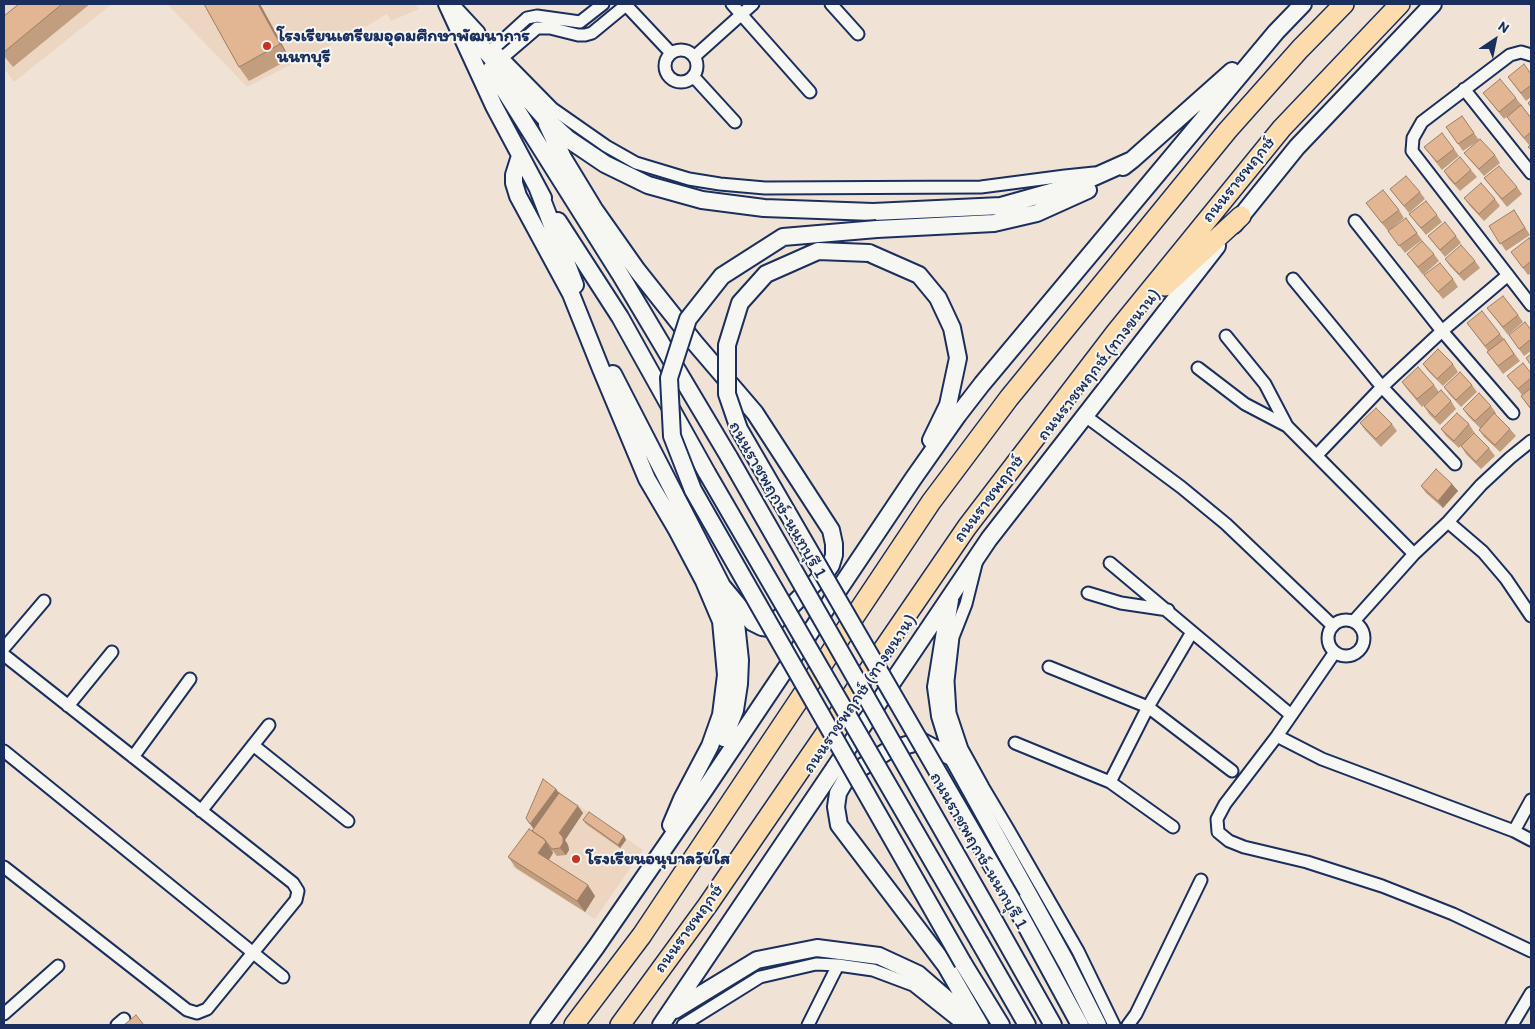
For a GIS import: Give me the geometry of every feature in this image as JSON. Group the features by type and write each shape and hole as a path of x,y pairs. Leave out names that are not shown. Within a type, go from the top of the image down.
{"main road":[{"name":"ถนนราชพฤกษ์-นนทบุรี 1","path":"450,4 620,274 730,457 1053,1025"},
{"path":"450,4 494,106 538,189 620,317 707,473 1027,1025"},
{"path":"539,1025 596,947 661,850 705,789 958,415 1276,32 1303,4"},
{"name":"ถนนราชพฤกษ์","path":"574,1025 642,935 931,502 997,414 1227,130 1300,49 1344,4"},
{"name":"ถนนราชพฤกษ์","path":"620,1025 713,898 967,527 1116,332 1282,128 1400,4"},
{"name":"ถนนราชพฤกษ์ (ทางขนาน)","path":"661,1025 989,539 1084,415 1296,147 1433,4"},
{"path":"465,28 543,116 568,139 605,164 648,185 702,200 764,208 873,212 1001,206 1076,185 1132,160"},
{"path":"1000,1025 693,490 672,436 669,378 688,319 722,276 782,238 877,229 994,224 1037,213 1085,192 1132,160 1276,32"},
{"path":"543,116 563,158 594,209 695,343 751,408 831,530 834,544 834,555 831,565 769,628 752,622 722,586"},
{"path":"520,156 514,175 518,196 571,294 647,479 704,581 721,621 726,675 721,715 710,746 682,799 661,850"},
{"path":"538,189 602,353 722,586 736,623 740,660 735,710 705,789"},
{"path":"1116,332 1241,216"},
{"path":"913,479 948,404 958,358 952,328 938,298 919,275 869,253 818,251 766,274 740,303 726,345 726,394 739,430 1012,900 1080,1025"},
{"path":"951,596 936,687 940,716 953,758 1066,962 1098,1025"},
{"path":"953,758 921,741 889,750 848,776 838,793 836,807 839,825 946,966 978,1025"},
{"path":"671,1012 757,960 817,948 879,956 918,974 978,1025"}],"street":[{"path":"450,4 553,109 606,146 636,162 704,182 765,188 981,187 1105,172"},
{"path":"493,49 527,18 537,16 580,22 603,4"},
{"path":"502,58 538,28 550,28 578,36 585,35 592,33 626,4 671,53"},
{"path":"732,4 810,92"},
{"path":"694,57 753,4"},
{"path":"832,4 858,34"},
{"path":"686,50 694,57 697,66 693,76 689,79 678,81 669,76 665,67 665,61 671,53 686,50"},
{"path":"1531,55 1521,52 1510,56 1422,122 1413,138 1412,151 1531,305"},
{"path":"693,76 736,122"},
{"path":"1464,89 1531,173"},
{"path":"1355,221 1442,331 1513,413"},
{"path":"1317,455 1382,387 1442,331 1508,275"},
{"path":"1293,279 1382,387 1455,464"},
{"path":"1226,336 1264,384 1287,426"},
{"path":"1198,368 1245,404 1287,426 1414,554"},
{"path":"1084,415 1181,487 1226,524 1332,626"},
{"path":"1354,621 1414,554 1448,522 1481,485 1531,441"},
{"path":"1448,522 1483,552 1506,579 1531,616"},
{"path":"978,555 966,604 953,637 948,681 950,713 962,749 1078,951 1114,1025"},
{"path":"1110,563 1292,715"},
{"path":"1088,593 1121,603 1168,610"},
{"path":"4,648 44,601"},
{"path":"1346,620 1354,621 1362,628 1365,638 1362,648 1355,654 1344,656 1335,652 1330,644 1328,635 1332,626 1346,620"},
{"path":"1110,782 1148,707 1192,632"},
{"path":"68,706 112,652"},
{"path":"1335,652 1277,736 1224,804 1217,819 1218,832 1229,841 1244,847 1307,862 1382,886 1453,914 1531,951"},
{"path":"4,655 293,884 298,892 296,900 207,1008 197,1013 187,1010 4,867"},
{"path":"1049,667 1148,707 1232,771"},
{"path":"133,757 190,679"},
{"path":"201,811 269,725"},
{"path":"1277,736 1322,759 1514,831 1531,840"},
{"path":"1015,743 1110,782 1173,827"},
{"path":"253,745 348,821"},
{"path":"4,751 283,977"},
{"path":"1514,831 1531,800"},
{"path":"1128,1025 1136,1014 1201,880"},
{"path":"683,1025 760,977 816,964 873,970 913,985 958,1024"},
{"path":"808,1025 838,965"},
{"path":"4,1014 58,966"},
{"path":"1512,1025 1531,994"}],"shaded area":[{"path":"4,4 112,4 14,82 6,71 4,73"},
{"name":"โรงเรียนเตรียมอุดมศึกษาพัฒนาการ นนทบุรี","path":"167,4 416,4 419,9 391,21 387,14 362,29 247,87"},
{"name":"โรงเรียนอนุบาลวัยใส","path":"548,784 643,850 595,919 512,867"}],"building":[{"path":"19,4 62,4 4,52 4,16"},
{"path":"204,4 258,4 280,44 239,67"},
{"path":"1524,64 1531,74 1531,85 1521,93 1508,77"},
{"path":"1500,79 1516,98 1499,112 1483,93"},
{"path":"1521,105 1531,118 1531,132 1524,138 1507,117"},
{"path":"1462,116 1474,133 1458,144 1446,127"},
{"path":"1442,133 1454,149 1437,162 1424,147"},
{"path":"1480,139 1495,155 1479,169 1464,153"},
{"path":"1460,157 1471,170 1455,184 1444,171"},
{"path":"1499,166 1517,187 1502,199 1484,178"},
{"path":"1406,176 1420,192 1404,206 1390,189"},
{"path":"1481,183 1495,199 1479,214 1464,198"},
{"path":"1383,190 1399,210 1382,223 1366,203"},
{"path":"1426,201 1437,215 1421,228 1409,214"},
{"path":"1514,210 1525,228 1500,244 1489,226"},
{"path":"1406,218 1417,233 1399,246 1388,231"},
{"path":"1445,222 1456,236 1440,250 1428,236"},
{"path":"1529,238 1531,241 1531,261 1523,268 1511,252"},
{"path":"1422,241 1434,254 1418,267 1407,254"},
{"path":"1461,245 1475,261 1459,274 1445,259"},
{"path":"1440,263 1453,279 1438,292 1424,275"},
{"path":"1503,296 1518,315 1503,327 1487,308"},
{"path":"1482,311 1500,334 1485,346 1467,323"},
{"path":"1525,322 1531,330 1531,339 1519,349 1509,335"},
{"path":"1504,339 1514,354 1498,366 1487,352"},
{"path":"1438,349 1453,364 1437,379 1423,364"},
{"path":"1531,354 1531,365 1526,358"},
{"path":"1523,363 1531,373 1531,378 1518,389 1507,376"},
{"path":"1418,367 1434,385 1417,399 1402,382"},
{"path":"1460,372 1472,385 1456,400 1444,387"},
{"path":"1531,388 1531,409 1521,396"},
{"path":"1441,390 1451,401 1435,417 1424,406"},
{"path":"1479,393 1491,406 1475,421 1463,409"},
{"path":"1376,408 1392,424 1376,439 1360,423"},
{"path":"1457,413 1469,424 1454,441 1441,429"},
{"path":"1494,413 1510,429 1495,445 1479,430"},
{"path":"1474,433 1489,448 1476,462 1461,446"},
{"path":"1436,469 1452,484 1438,501 1421,486"},
{"path":"543,779 556,789 530,824 526,818"},
{"path":"559,793 578,806 559,833 563,837 563,843 560,848 552,849 544,839 532,831"},
{"path":"589,812 624,836 618,845 583,820"},
{"path":"529,829 546,842 538,853 588,885 577,901 508,857"},
{"path":"136,1015 144,1025 124,1025"}],"place":[{"name":"โรงเรียนเตรียมอุดมศึกษาพัฒนาการ นนทบุรี","path":"267,46"},
{"name":"โรงเรียนอนุบาลวัยใส","path":"576,859"}]}
